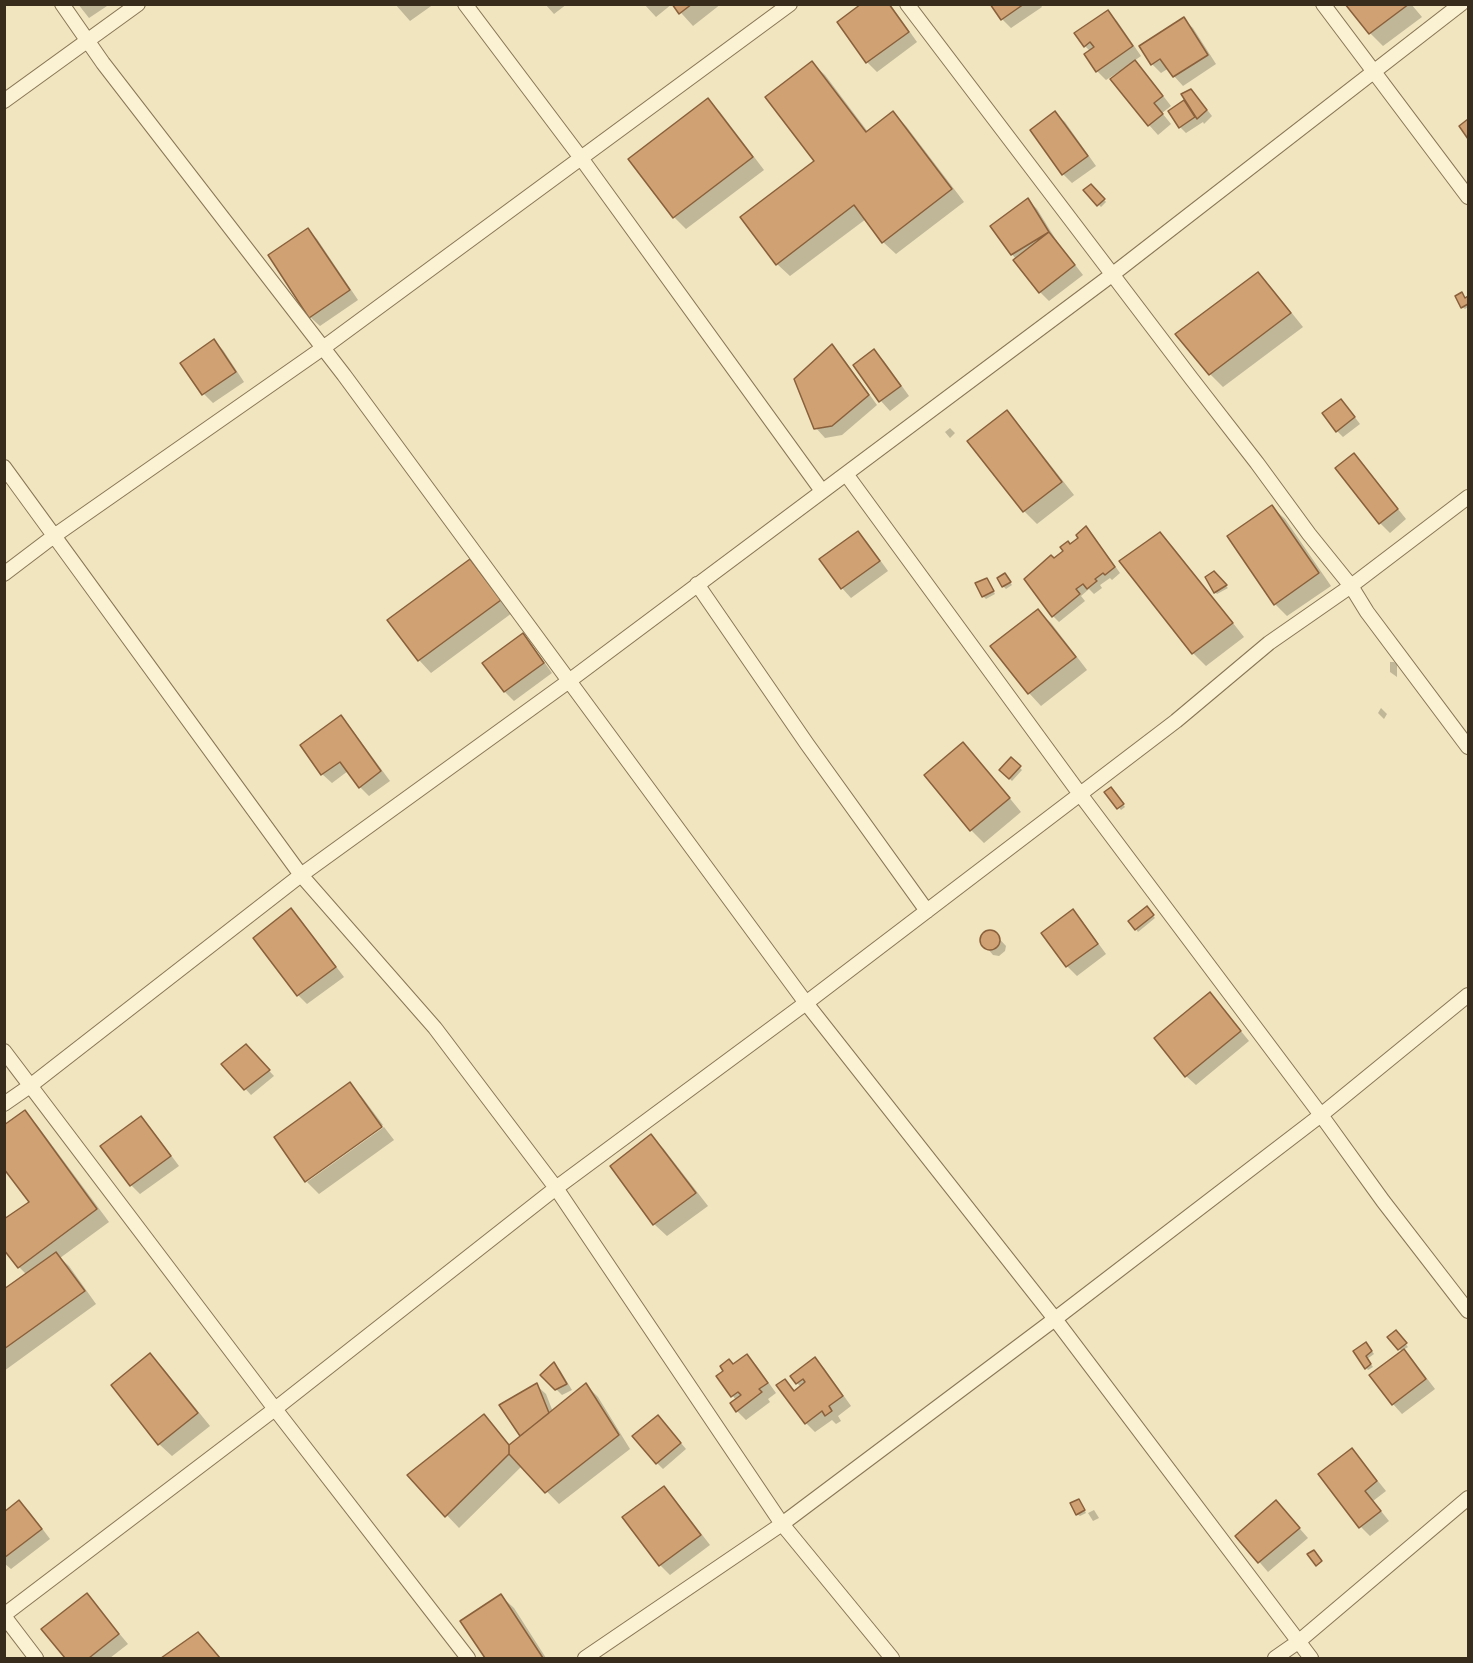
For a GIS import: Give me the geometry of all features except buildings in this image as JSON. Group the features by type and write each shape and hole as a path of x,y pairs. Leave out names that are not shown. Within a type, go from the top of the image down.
{"street":[{"path":"62,4 87,41 323,348 806,1003 1055,1319 1311,1659"},
{"path":"4,101 138,4"},
{"path":"465,4 581,158 822,491"},
{"path":"4,574 54,536 323,348 790,4"},
{"path":"907,4 1351,586 1367,612 1468,747"},
{"path":"1323,4 1468,197"},
{"path":"4,1104 302,875 569,681 1113,274 1461,4"},
{"path":"4,467 302,875 435,1028 556,1188 782,1524 892,1659"},
{"path":"846,474 1080,794 1383,1201 1468,1311"},
{"path":"36,1659 4,1615 275,1408 556,1188 806,1003 1176,721 1269,643 1351,586 1468,497"},
{"path":"697,584 807,744 927,911"},
{"path":"585,1659 782,1524 1055,1319 1321,1115 1468,995"},
{"path":"4,1051 468,1659"},
{"path":"1275,1659 1468,1498"}]}
